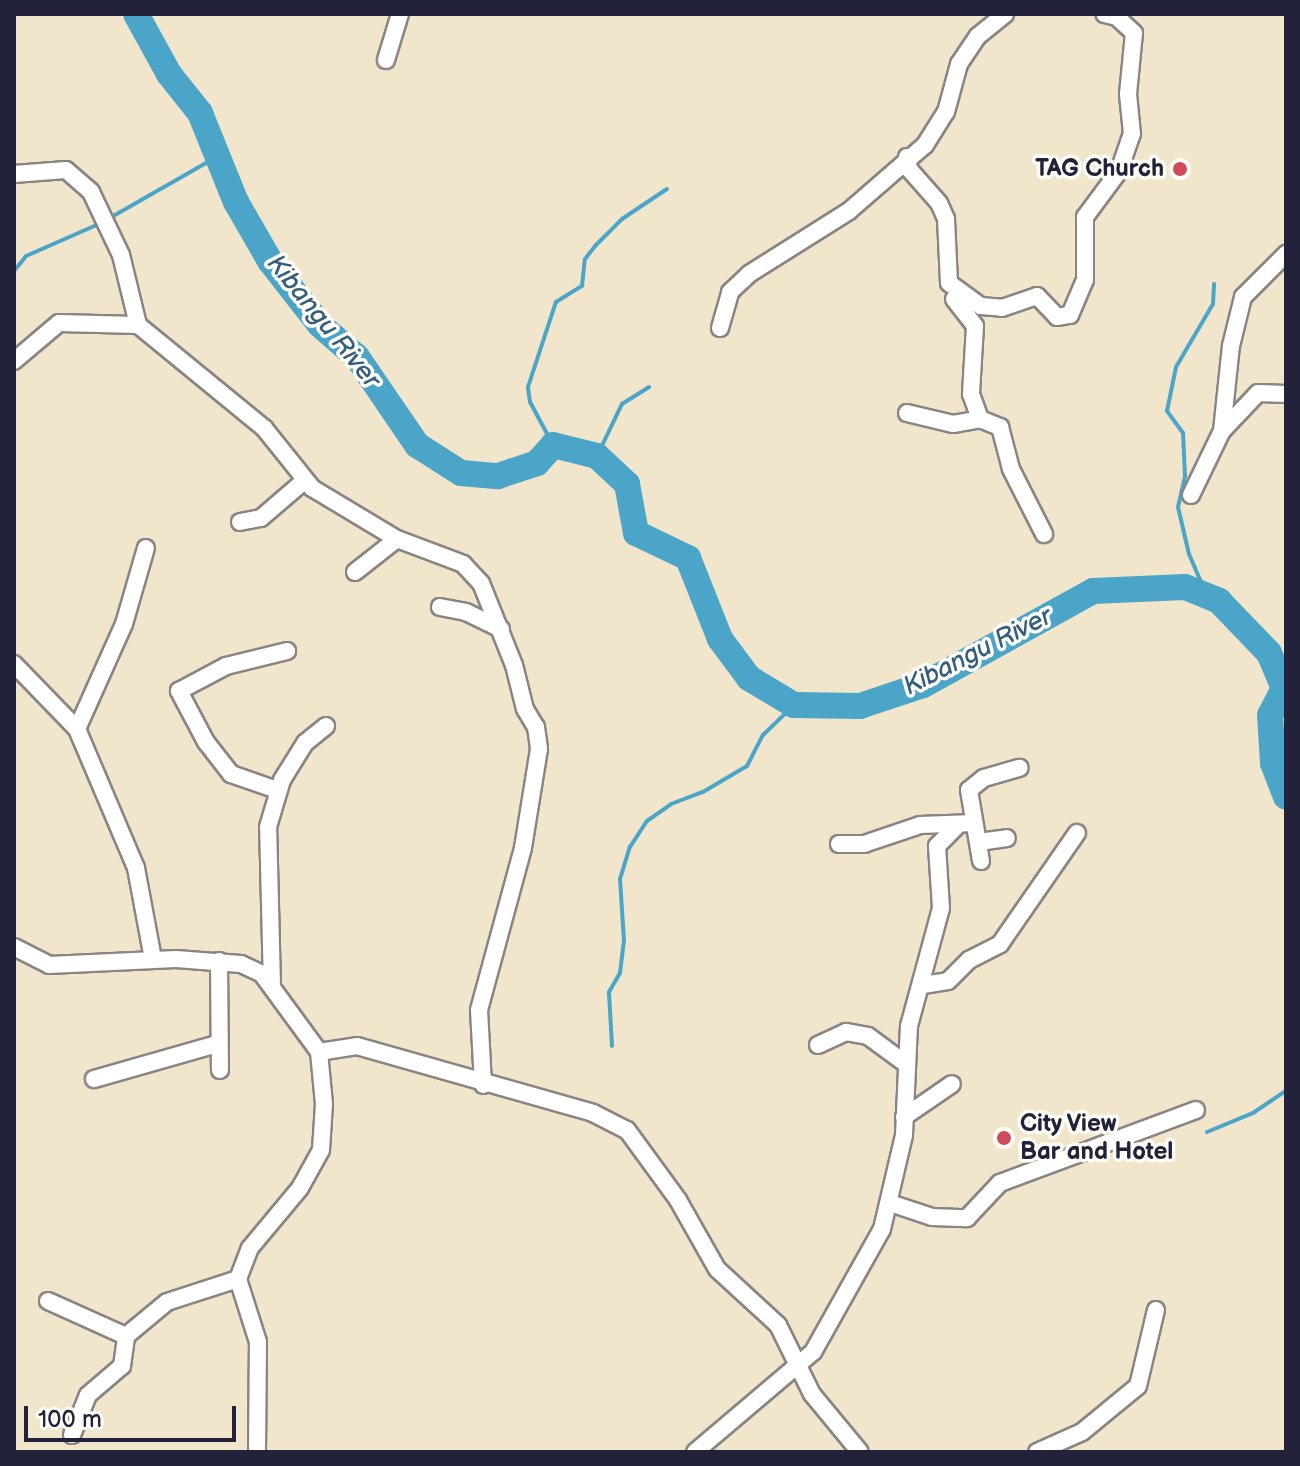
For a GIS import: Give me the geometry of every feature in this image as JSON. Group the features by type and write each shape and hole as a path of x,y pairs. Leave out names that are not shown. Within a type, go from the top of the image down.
{"street":[{"path":"386,60 400,14"},
{"path":"720,328 730,292 749,274 849,211 907,157 921,149 937,127 959,64 978,36 1005,14"},
{"path":"949,283 991,308 1037,296 1057,317 1076,310 1085,280 1085,217 1119,171 1132,134 1128,94 1134,33 1117,17 1104,14"},
{"path":"907,157 909,169 939,203 946,219 949,283 955,301 975,326 971,394 980,419"},
{"path":"14,174 66,170 91,192 121,255 138,325 264,428 304,481 397,539 463,564 481,583 501,629 525,709 536,727 539,772 479,1010 483,1085"},
{"path":"1222,431 1231,346 1243,297 1286,254"},
{"path":"14,361 59,323 138,325"},
{"path":"1191,495 1222,431 1258,393 1286,394"},
{"path":"907,413 953,424 980,419 993,422 1003,433 1011,469 1044,534"},
{"path":"240,522 261,518 304,481"},
{"path":"355,572 397,539"},
{"path":"77,729 124,624 146,548"},
{"path":"440,607 466,612 501,629"},
{"path":"277,790 231,774 206,742 179,691 226,666 287,651"},
{"path":"14,664 77,729 136,868 153,959"},
{"path":"272,986 275,950 265,849 277,790 305,743 326,726"},
{"path":"981,861 971,783 1020,768"},
{"path":"839,844 864,844 920,825 974,823"},
{"path":"695,1452 796,1367 822,1337 882,1229 890,1203 904,1117 909,1026 923,985 941,908 937,846 957,826"},
{"path":"923,985 948,981 969,960 1000,944 1077,833"},
{"path":"979,842 1007,838"},
{"path":"14,947 49,965 153,959 219,961 252,968 272,986 303,1037 319,1052 324,1104 321,1150 300,1188 250,1248 238,1279 258,1342 257,1452"},
{"path":"219,961 217,1044 220,1070"},
{"path":"818,1045 846,1032 868,1036 906,1064"},
{"path":"94,1079 217,1044"},
{"path":"319,1052 357,1046 483,1085 593,1113 627,1130 678,1200 723,1278 778,1325 796,1367 860,1452"},
{"path":"904,1117 952,1084"},
{"path":"890,1203 932,1217 967,1218 1000,1183 1196,1110"},
{"path":"72,1435 88,1395 122,1366 126,1336 167,1302 238,1279"},
{"path":"48,1301 126,1336"},
{"path":"1037,1452 1082,1432 1138,1386 1156,1310"}],"waterway":[{"name":"Kibangu River","path":"136,14 169,74 200,113 236,202 270,261 320,325 357,357 417,445 461,473 498,476 537,463 553,445 597,456 627,484 636,533 688,558 720,639 749,678 794,705 860,706 923,685 1093,591 1185,587 1219,601 1269,653 1284,688 1270,715 1273,763 1286,797"},
{"path":"108,219 220,155"},
{"path":"553,445 530,402 528,387 556,302 582,286 585,259 596,245 622,219 667,189"},
{"path":"14,271 26,256 101,223"},
{"path":"1207,596 1189,554 1178,507 1185,476 1183,433 1167,411 1176,367 1213,304 1214,284"},
{"path":"597,456 622,404 649,387"},
{"path":"612,1046 609,992 620,973 624,941 620,879 630,847 647,821 671,804 703,792 747,766 763,735 794,705"},
{"path":"1207,1132 1253,1113 1286,1091"}],"place":[{"name":"TAG Church","path":"1180,169"},
{"name":"City View Bar and Hotel","path":"1004,1138"}]}
